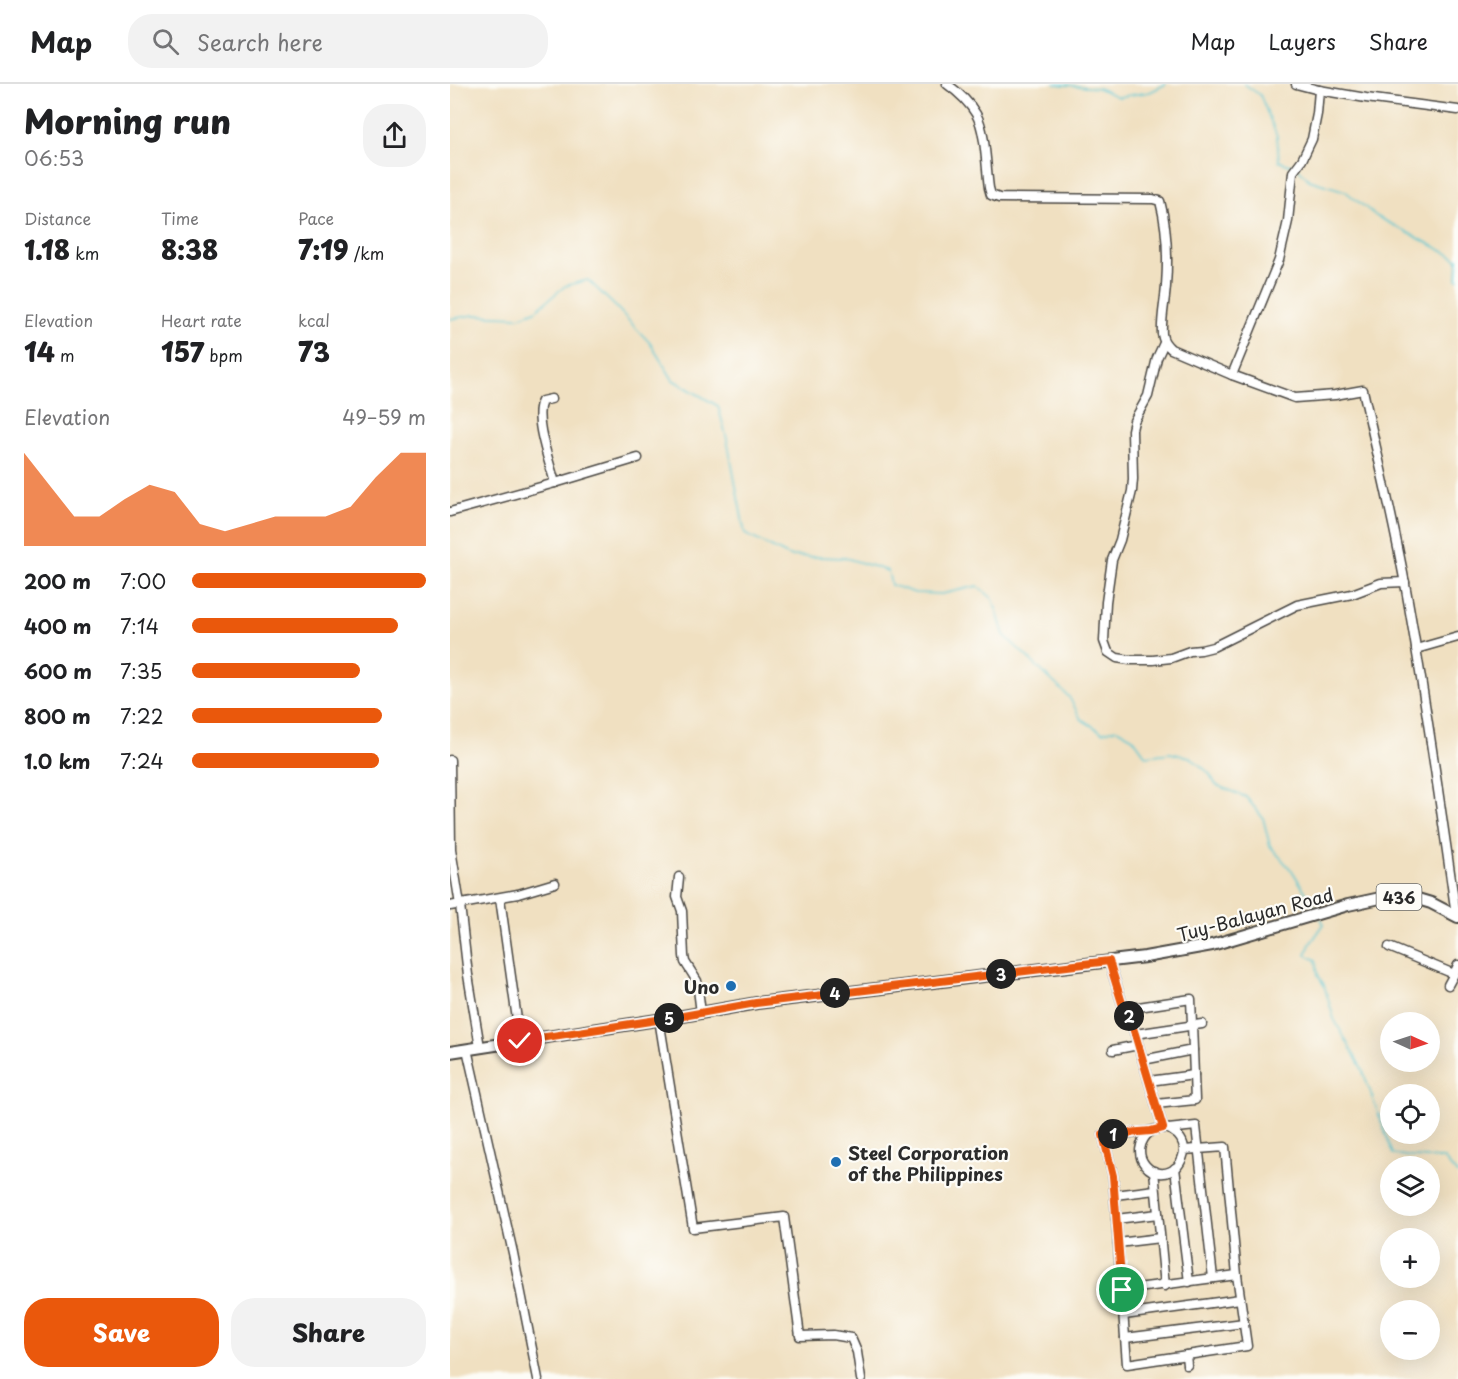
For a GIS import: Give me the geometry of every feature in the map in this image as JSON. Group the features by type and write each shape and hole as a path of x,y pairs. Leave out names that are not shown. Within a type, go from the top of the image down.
{"main road":[{"name":"Tuy-Balayan Road","path":"450,1052 756,1003 1145,957 1212,945 1377,898 1411,897 1431,903 1457,916"}],"street":[{"path":"947,84 968,103 977,116 982,132 989,188 992,195 999,198 1154,199 1160,201 1167,256 1162,333 1164,343 1157,358 1148,396 1134,421 1132,430 1132,491 1120,540 1112,560 1106,602 1104,641 1108,652 1117,658 1130,660 1172,658 1190,651 1213,647 1297,605 1352,594 1382,583 1405,582"},
{"path":"1296,84 1366,98 1458,110"},
{"path":"1232,375 1279,260 1288,221 1293,171 1302,160 1312,139 1319,90"},
{"path":"1164,343 1172,350 1295,398 1363,390 1405,582 1424,689 1457,916"},
{"path":"551,399 542,401 540,405 539,423 555,483"},
{"path":"450,512 638,458"},
{"path":"1416,649 1458,637"},
{"path":"450,762 451,849 480,1047"},
{"path":"679,877 677,897 682,911 684,956 697,981 701,1013"},
{"path":"450,906 500,898 555,883"},
{"path":"500,898 520,1041"},
{"path":"1389,947 1454,974"},
{"path":"1111,961 1122,1003 1127,1010 1165,1128 1181,1139 1184,1150 1182,1160 1175,1168 1165,1172 1154,1171 1147,1168 1143,1162 1140,1156 1141,1141 1151,1131"},
{"path":"1448,985 1458,965"},
{"path":"1127,1010 1191,999 1197,1024 1193,1050 1195,1100 1156,1104"},
{"path":"659,1019 693,1228 784,1217 800,1336 833,1335 850,1338 857,1352 861,1379"},
{"path":"1135,1034 1197,1024"},
{"path":"1113,1050 1138,1045"},
{"path":"467,1049 513,1253 538,1379"},
{"path":"1143,1060 1193,1050"},
{"path":"1149,1082 1194,1075"},
{"path":"1184,1150 1199,1149 1225,1147 1237,1275 1247,1346 1127,1364 1115,1195 1103,1135 1196,1125 1199,1149 1213,1278"},
{"path":"1175,1168 1189,1282"},
{"path":"1154,1171 1165,1286"},
{"path":"1115,1195 1155,1190"},
{"path":"1116,1219 1158,1214"},
{"path":"1118,1243 1160,1238"},
{"path":"1122,1290 1237,1275"},
{"path":"1124,1315 1240,1299"},
{"path":"1125,1338 1244,1323"},
{"path":"1186,1355 1187,1365"}],"waterway":[{"path":"1055,84 1098,88 1118,97 1150,92 1166,84"},
{"path":"1244,84 1260,95 1277,136 1279,161 1292,166"},
{"path":"1299,169 1309,180 1345,191 1376,216 1458,259 1458,279"},
{"path":"450,319 474,315 519,317 535,311 565,286 588,280 650,343 673,380 718,406 727,439 745,534 789,556 846,558 888,571 891,585 915,593 942,594 978,586 993,599 1004,635 1069,697 1081,719 1102,732 1117,729 1133,738 1146,756 1170,753 1190,757 1209,773 1216,785 1246,797 1263,818 1270,846 1293,872 1316,909"},
{"path":"1321,919 1324,924 1310,944 1306,955 1316,960 1318,975 1324,985 1334,1019 1362,1069 1393,1154 1444,1159 1458,1175"}],"place":[{"name":"Uno","path":"731,986"},
{"name":"Steel Corporation of the Philippines","path":"836,1162"}],"route":[{"path":"520,1041 756,1003 1109,961 1122,1003 1135,1034 1163,1128 1103,1135 1113,1176 1122,1290"}]}
